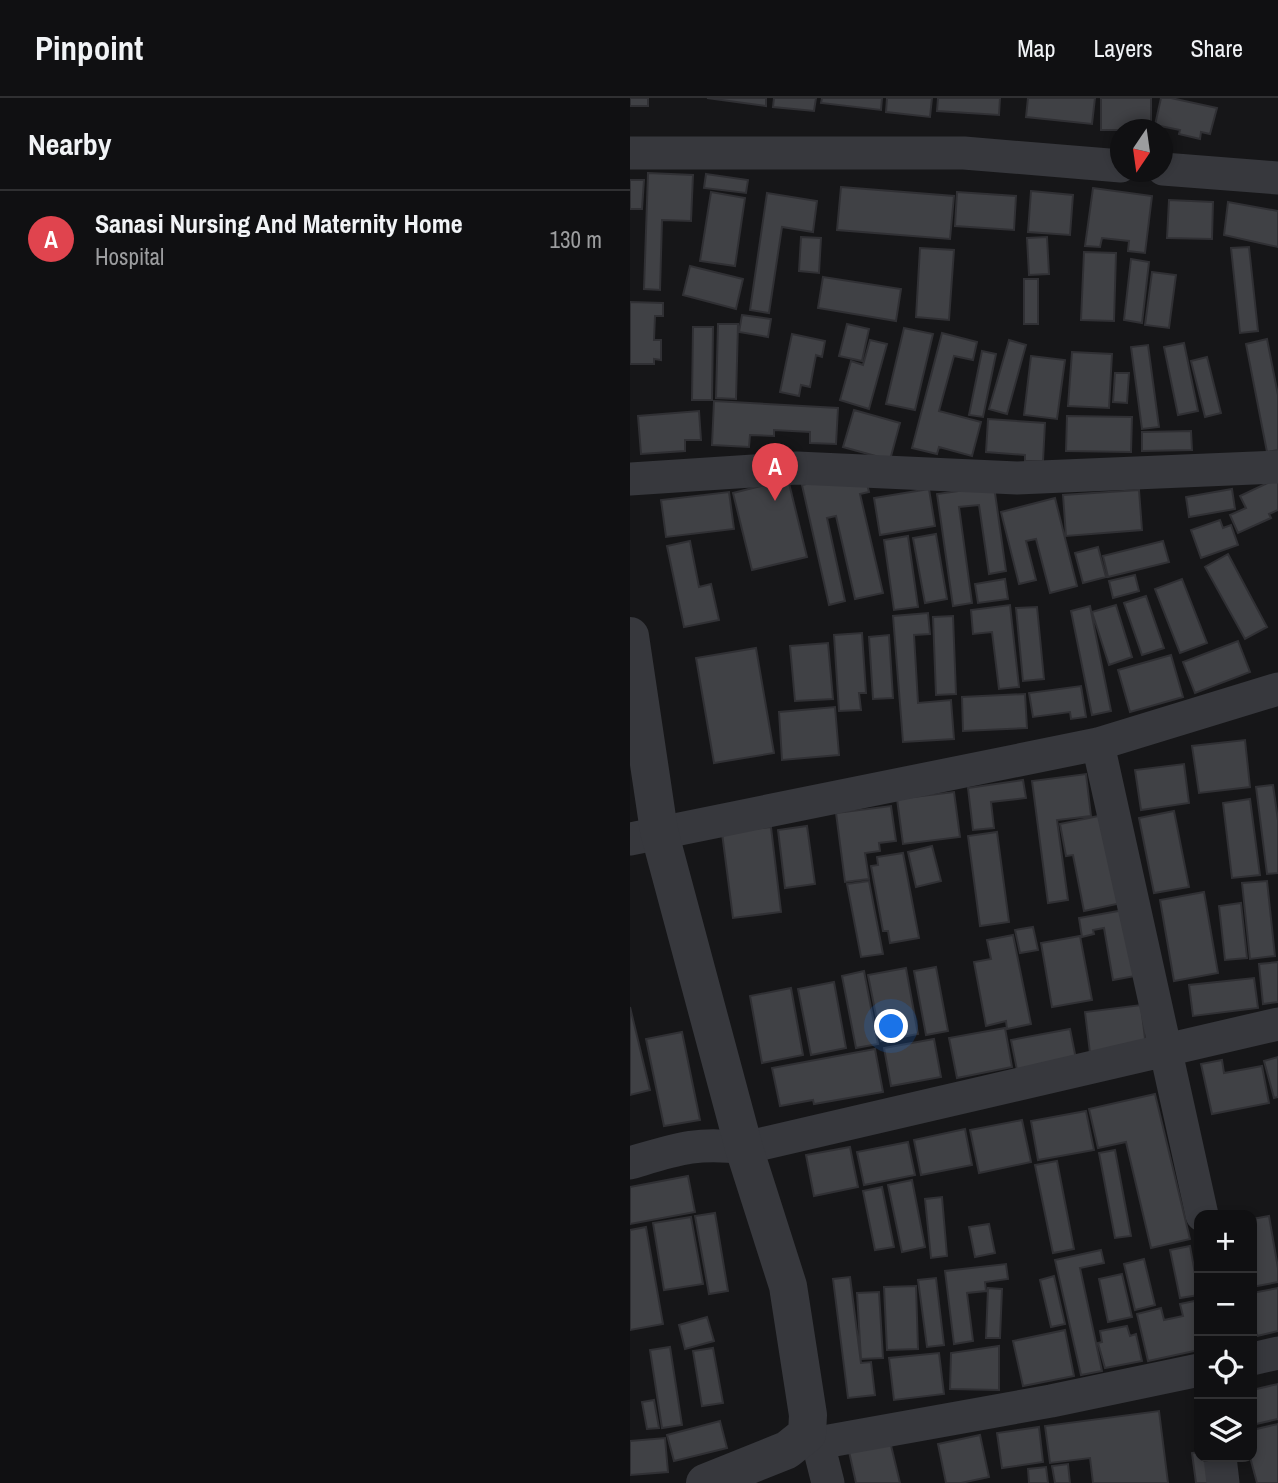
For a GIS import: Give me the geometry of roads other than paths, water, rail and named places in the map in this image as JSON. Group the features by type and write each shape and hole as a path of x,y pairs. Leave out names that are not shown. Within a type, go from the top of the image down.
{"street":[{"path":"630,153 964,153 1110,165"},
{"path":"1173,170 1278,178"},
{"path":"630,479 797,468 1017,478 1278,467"},
{"path":"630,636 644,835 788,1286 812,1439 828,1483"},
{"path":"644,835 1098,744 1278,689"},
{"path":"1098,744 1201,1210"},
{"path":"630,1163 683,1147 716,1144 744,1148 1278,1024"},
{"path":"1257,1358 1278,1353"},
{"path":"705,1483 812,1439 1051,1401 1194,1371"},
{"path":"1221,1462 1223,1483"}],"place":[{"name":"Sanasi Nursing And Maternity Home","path":"775,501"}]}
